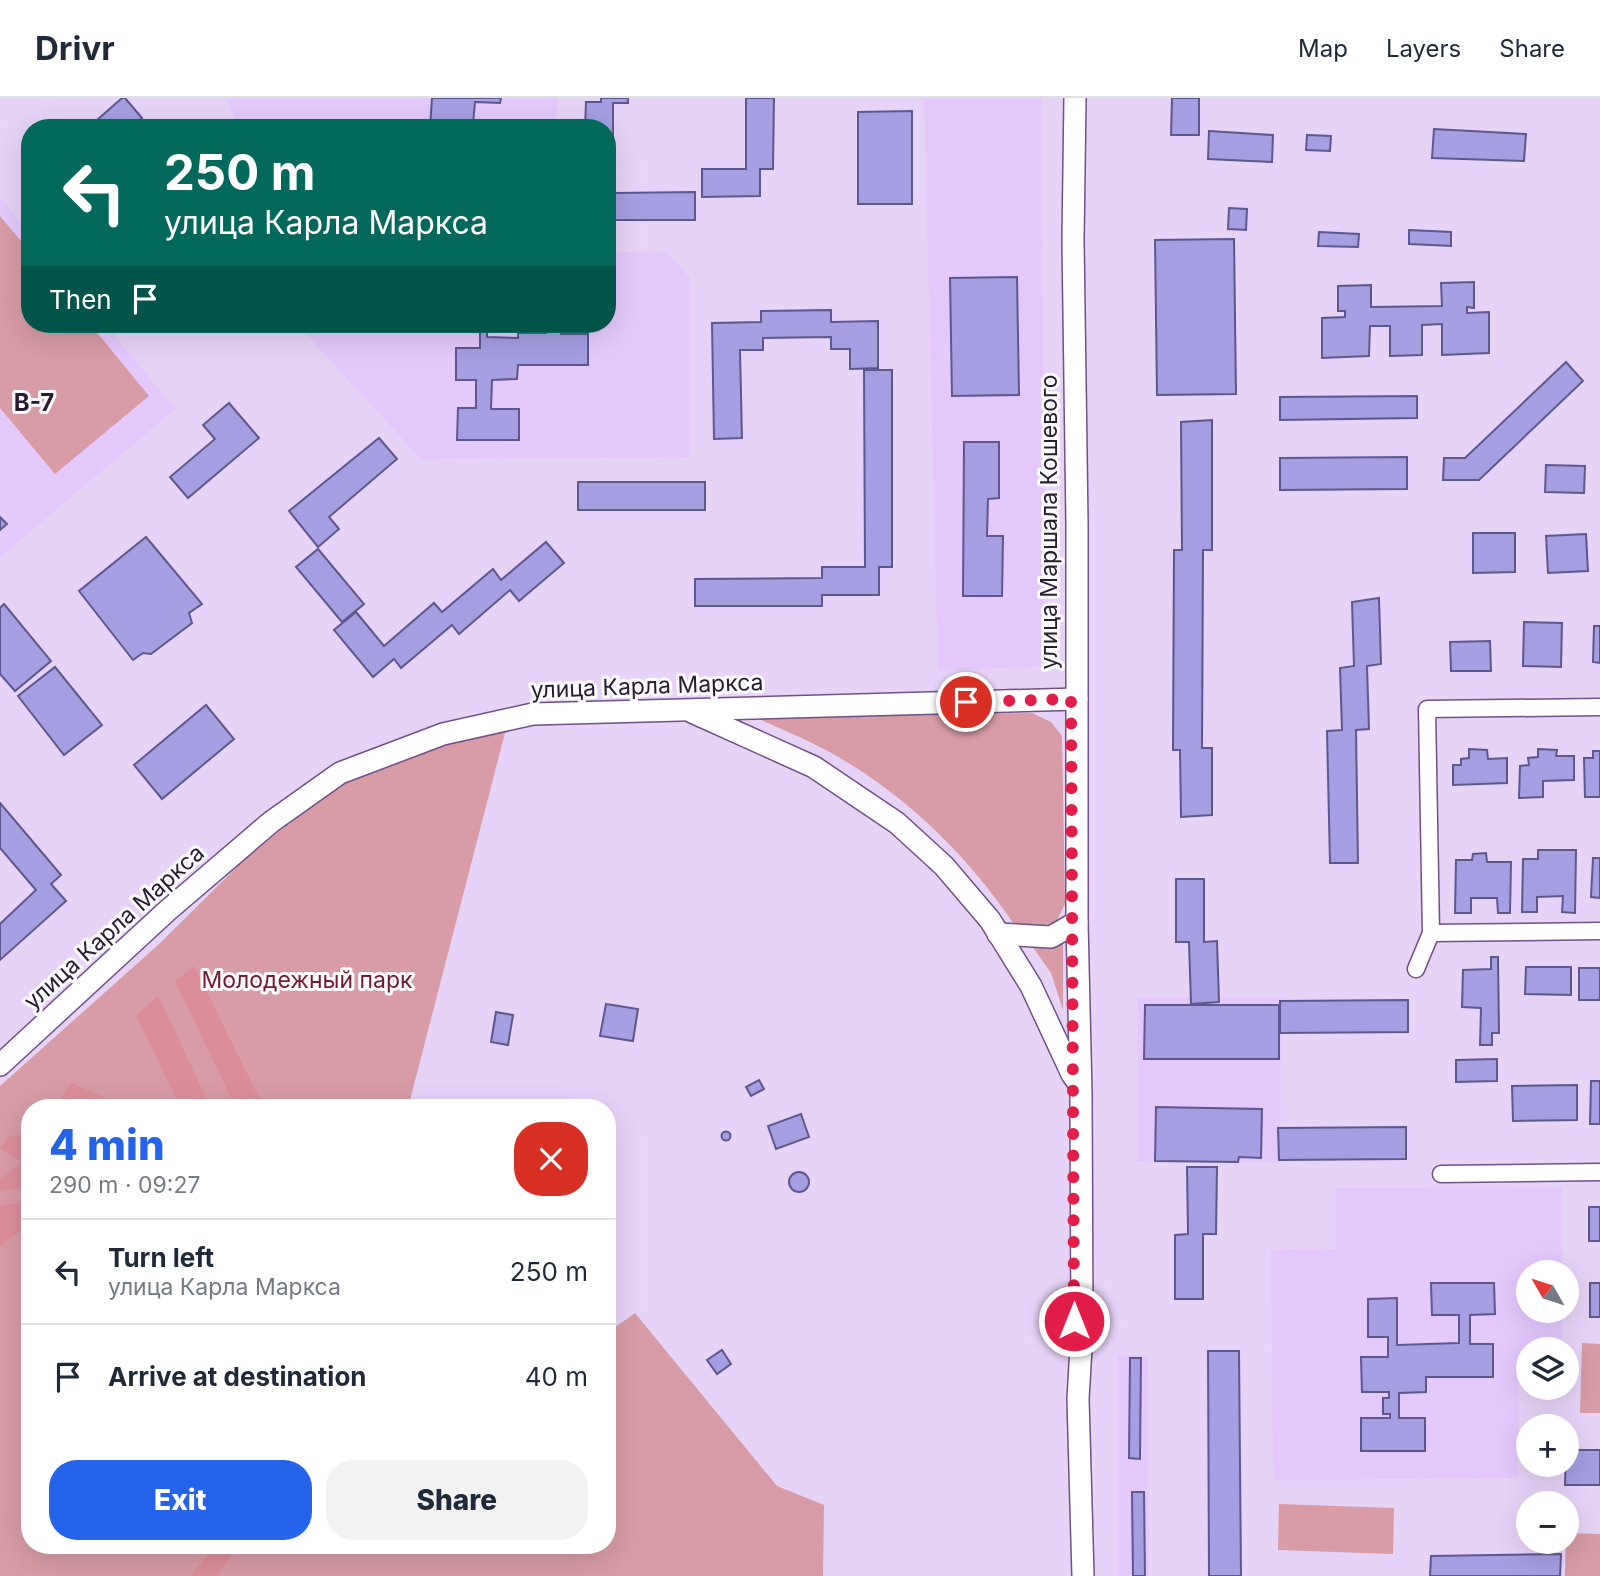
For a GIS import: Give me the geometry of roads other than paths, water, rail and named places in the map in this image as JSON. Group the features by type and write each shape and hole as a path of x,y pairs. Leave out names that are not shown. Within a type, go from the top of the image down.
{"street":[{"path":"1070,98 1068,240 1074,697"},
{"name":"улица Маршала Кошевого","path":"1075,98 1074,924 1082,1330 1078,1399 1083,1576"},
{"name":"улица Карла Маркса","path":"0,1065 177,902 271,822 340,773 443,734 533,714 684,707 1074,697"},
{"path":"0,1054 162,906 264,819 339,767 440,729 531,709 684,707 814,767 897,823 944,866 990,920 1031,986 1076,1080 1076,1576"},
{"path":"1416,969 1431,933 1427,709 1600,707"},
{"path":"998,933 1051,937 1074,924"},
{"path":"1431,933 1600,931"},
{"path":"1441,1174 1600,1172"}],"district":[{"name":"В-7","path":"34,402"}],"park label":[{"name":"Молодежный парк","path":"307,980"}]}
